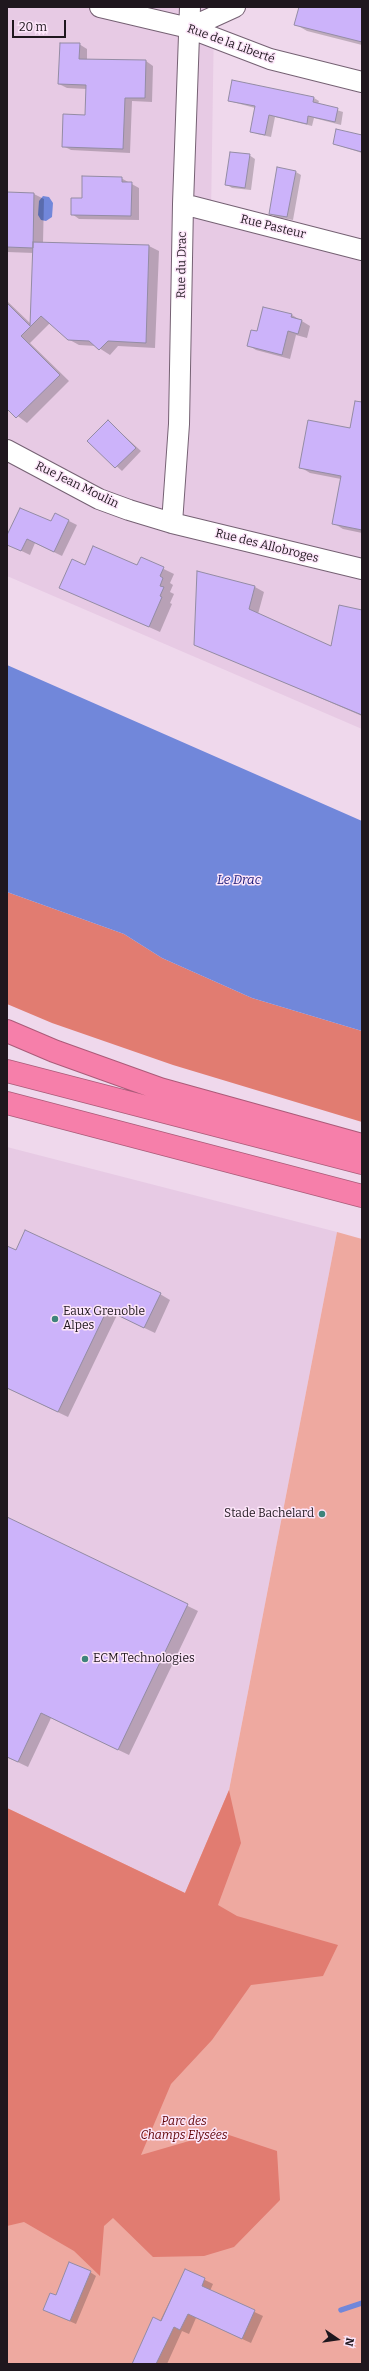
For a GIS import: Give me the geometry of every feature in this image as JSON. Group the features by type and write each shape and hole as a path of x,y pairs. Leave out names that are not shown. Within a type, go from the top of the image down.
{"highway":[{"path":"7,1031 54,1051 160,1089 362,1145"},
{"path":"7,1071 362,1163"},
{"path":"7,1103 362,1196"}],"street":[{"name":"Rue de la Liberté","path":"100,7 189,28 270,59 362,82"},
{"name":"Rue du Drac","path":"172,523 179,424 183,204 190,7"},
{"path":"189,28 235,7"},
{"name":"Rue Pasteur","path":"183,204 362,250"},
{"name":"Rue Jean Moulin","path":"7,450 99,499 172,523"},
{"name":"Rue des Allobroges","path":"172,523 362,569"}],"shaded area":[{"path":"7,7 244,7 214,20 211,214 362,252 362,729 7,576"},
{"path":"7,892 124,934 162,958 252,998 362,1031 362,1122 173,1065 52,1023 7,1004"},
{"path":"7,1147 337,1232 229,1790 185,1894 7,1808"},
{"path":"229,1790 241,1843 218,1905 237,1916 338,1945 323,1976 251,1985 212,2040 171,2084 141,2155 220,2132 277,2151 280,2200 234,2247 204,2256 153,2257 113,2218 104,2226 100,2276 74,2251 24,2222 7,2226 7,1808 185,1893"}],"green space":[{"name":"Parc des Champs Elysées","path":"337,1232 362,1239 362,2364 7,2364 7,1808 185,1893 229,1790"}],"water":[{"path":"43,196 49,197 53,203 52,217 46,221 41,220 38,215 39,201"},
{"name":"Le Drac","path":"7,665 362,821 362,1031 252,998 162,958 124,934 7,892"}],"building":[{"path":"299,7 362,7 362,42 294,25"},
{"path":"60,43 80,43 79,59 146,60 145,98 125,98 123,149 62,147 63,114 85,115 86,85 58,84"},
{"path":"232,80 314,97 313,102 338,108 335,122 308,116 307,124 269,115 265,135 250,132 255,106 228,101"},
{"path":"336,129 362,135 362,152 333,144"},
{"path":"230,152 250,154 245,188 225,185"},
{"path":"277,167 296,171 287,217 269,214"},
{"path":"82,176 122,177 122,182 132,182 131,216 71,215 71,198 82,198"},
{"path":"7,192 34,193 33,248 7,247"},
{"path":"33,242 149,245 146,343 108,341 99,350 89,341 68,340 41,316 21,336 60,375 16,418 7,409 7,303 30,326"},
{"path":"263,307 292,314 291,317 302,320 298,334 288,331 282,355 247,346 251,330 257,331"},
{"path":"355,401 362,402 362,530 332,524 341,476 299,468 308,420 350,428"},
{"path":"108,420 136,448 115,468 87,441"},
{"path":"20,508 51,521 55,513 69,520 54,552 27,539 21,551 7,545 7,535"},
{"path":"93,546 137,565 141,557 164,567 160,576 163,578 160,586 164,587 160,596 162,597 149,627 59,588 72,559 85,565"},
{"path":"197,571 255,586 249,609 331,646 339,605 362,610 362,715 194,645"},
{"name":"Eaux Grenoble Alpes","path":"25,1230 161,1293 144,1328 107,1310 58,1412 7,1388 7,1246 16,1250"},
{"name":"ECM Technologies","path":"7,1517 188,1604 118,1750 41,1713 18,1762 7,1757"},
{"path":"69,2262 91,2271 70,2321 43,2310 50,2293 56,2295"},
{"path":"185,2269 205,2278 202,2286 255,2310 242,2339 188,2314 180,2330 174,2327 156,2364 132,2364 153,2317 161,2321"}],"waterway":[{"path":"341,2310 362,2303"}],"place":[{"name":"Eaux Grenoble Alpes","path":"55,1319"},
{"name":"Stade Bachelard","path":"322,1514"},
{"name":"ECM Technologies","path":"85,1659"}]}
